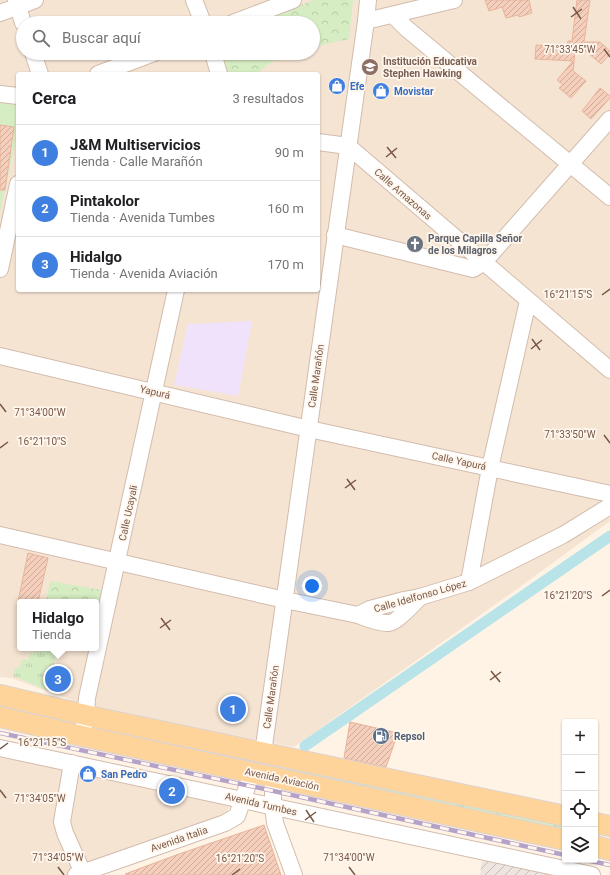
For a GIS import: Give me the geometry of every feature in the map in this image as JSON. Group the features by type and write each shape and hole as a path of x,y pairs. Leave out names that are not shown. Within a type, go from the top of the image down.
{"main road":[{"path":"0,695 86,715 562,815"},
{"name":"Avenida Aviación","path":"0,717 562,839"},
{"path":"598,824 610,826"},
{"path":"598,847 610,850"}],"street":[{"path":"0,13 17,3 35,0"},
{"path":"194,0 200,16"},
{"path":"251,16 293,0"},
{"name":"Calle Marañón","path":"264,752 368,0"},
{"path":"366,21 454,0"},
{"path":"17,3 21,16"},
{"path":"393,15 424,43 610,197"},
{"path":"35,60 39,72"},
{"path":"103,72 135,60"},
{"path":"215,60 218,72"},
{"path":"0,94 16,96"},
{"path":"335,235 473,269 483,263 610,119"},
{"path":"320,142 348,146"},
{"name":"Calle Amazonas","path":"348,146 483,263 610,370"},
{"path":"0,269 16,204"},
{"name":"Calle Ucayali","path":"99,643 176,292"},
{"path":"469,582 490,468 528,301"},
{"name":"Yapurá","path":"0,356 309,429"},
{"name":"Calle Yapurá","path":"309,429 610,494"},
{"name":"Calle Idelfonso López","path":"0,535 285,600 358,615 370,610 404,600 420,598 469,582 563,535 610,506"},
{"name":"Calle Ucayali","path":"82,736 86,715 87,698 97,651"},
{"name":"Avenida Tumbes","path":"0,748 592,875"},
{"path":"72,763 62,822 80,874"},
{"name":"Avenida Italia","path":"80,874 225,823 237,816 252,773"},
{"path":"273,777 273,807 277,831 294,875"}],"shaded area":[{"path":"0,0 610,0 610,521 517,589 294,747 99,710 11,678 0,677"},
{"path":"252,321 238,396 174,385 188,324"},
{"path":"0,741 237,791 223,820 68,875 0,875"},
{"path":"482,859 550,875 480,875"}],"green space":[{"path":"314,0 353,0 349,39 320,45 320,16 274,16"},
{"path":"225,60 276,60 259,72 228,72"},
{"path":"0,102 16,105 16,140 0,212"},
{"path":"50,581 102,590 99,602 99,599 47,599"},
{"path":"34,651 56,651 49,691 13,676 15,668 19,668 22,659 28,660 30,653 34,653"},
{"path":"290,764 562,822 562,832 287,774"}],"building":[{"path":"485,0 529,0 532,13 519,17 518,15 506,18 502,7 489,11"},
{"path":"577,0 590,0 584,42 600,42 610,51 610,54 601,64 576,43 573,71 586,81 571,98 559,88 563,85 557,80 573,61 535,59 536,45 550,46 550,48 566,48 568,41 573,41"},
{"path":"600,88 610,96 610,98 591,119 582,111"},
{"path":"0,125 14,127 5,190 0,190"},
{"path":"28,553 48,558 39,599 19,599"},
{"path":"350,722 398,733 386,767 344,758"},
{"path":"264,825 281,875 125,874 179,854"}],"waterway":[{"path":"305,746 610,536"}],"railway":[{"path":"0,733 562,854"},
{"path":"598,862 610,865"}],"place":[{"name":"Institución Educativa Stephen Hawking","path":"370,67"},
{"name":"Efe","path":"337,86"},
{"name":"Movistar","path":"381,91"},
{"name":"Parque Capilla Señor de los Milagros","path":"415,244"},
{"name":"Hidalgo","path":"58,679"},
{"name":"J&M Multiservicios","path":"233,709"},
{"name":"Repsol","path":"381,736"},
{"name":"San Pedro","path":"88,774"},
{"name":"Pintakolor","path":"172,791"}]}
